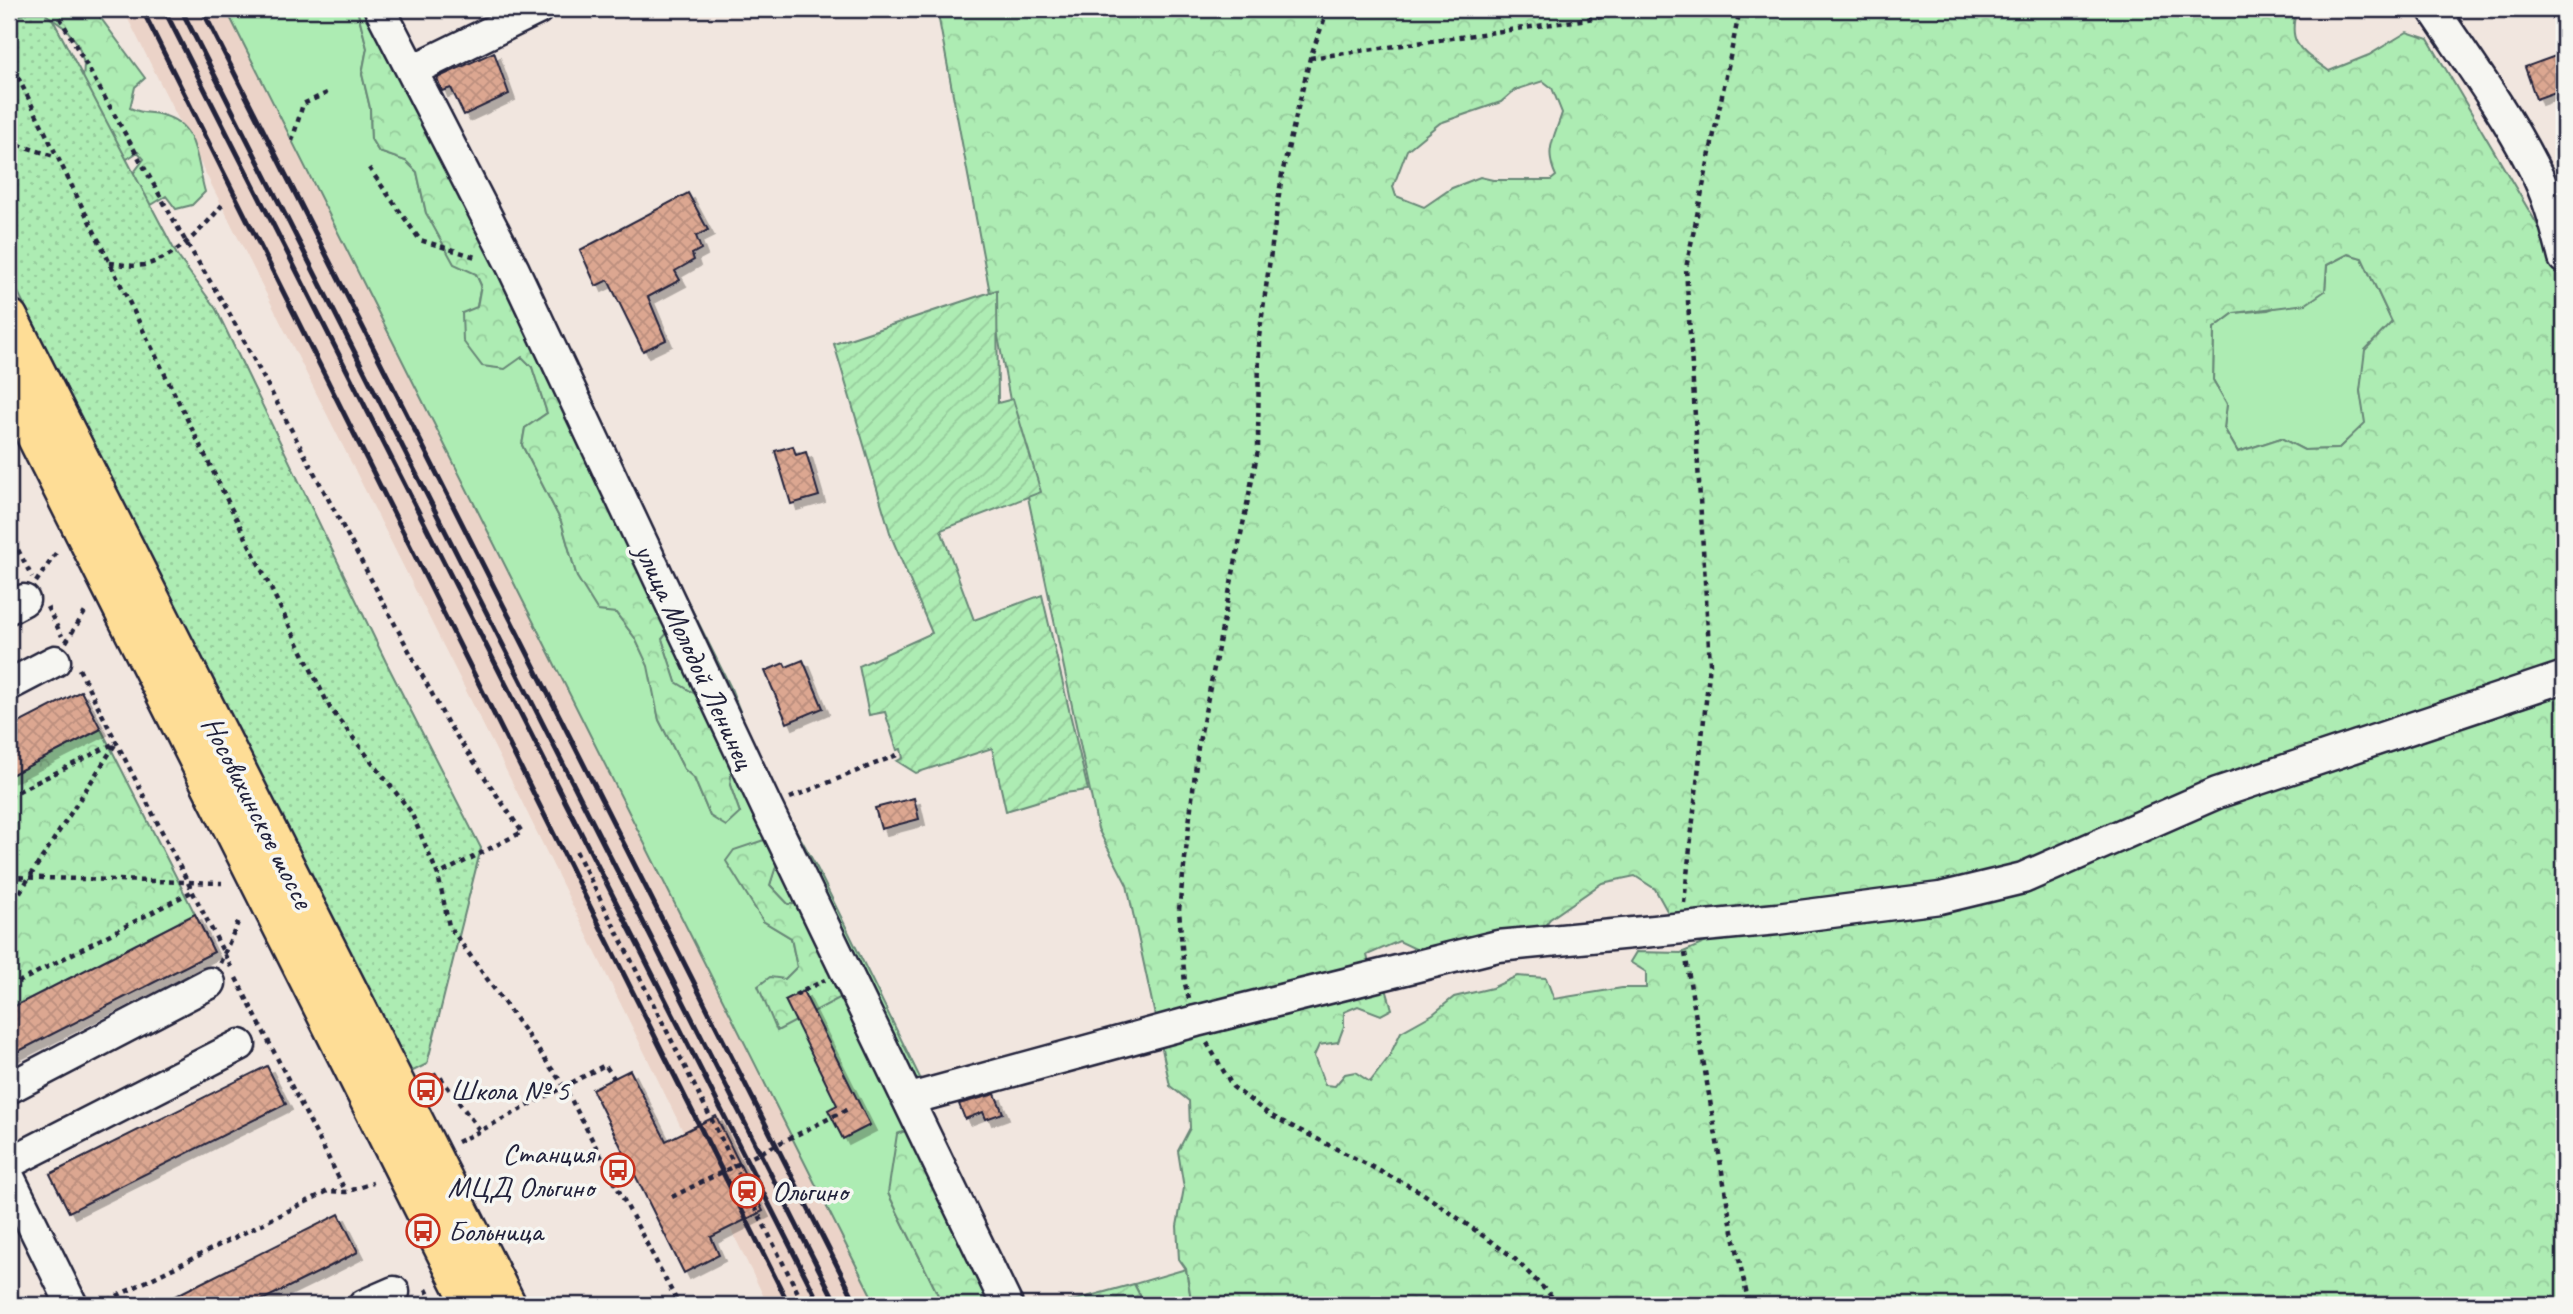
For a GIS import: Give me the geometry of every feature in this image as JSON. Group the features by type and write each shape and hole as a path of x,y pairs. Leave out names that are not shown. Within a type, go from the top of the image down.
{"main road":[{"name":"Носовихинское шоссе","path":"9,318 507,1305"},
{"name":"Носовихинское шоссе","path":"9,383 472,1305"}],"street":[{"name":"улица Молодой Ленинец","path":"380,9 513,268 766,808 910,1099 1007,1305"},
{"path":"413,70 538,9"},
{"path":"2433,9 2515,134 2558,208 2564,258"},
{"path":"9,685 68,657"},
{"path":"910,1099 1196,1021 1498,946 1681,930 1940,898 2023,878 2217,793 2564,677"},
{"path":"9,1088 210,983"},
{"path":"9,1163 240,1045"},
{"path":"9,1177 72,1305"},
{"path":"364,1305 394,1292"}],"path":[{"path":"55,9 186,242 228,309 447,722 522,832 438,875"},
{"path":"1328,9 1310,58 1282,174 1261,324 1258,450 1198,747 1179,910 1185,984 1196,1021 1233,1087 1270,1115 1421,1192 1513,1257 1560,1305"},
{"path":"1310,58 1659,9"},
{"path":"1740,9 1686,268 1710,663 1681,930 1729,1213 1749,1305"},
{"path":"9,59 330,708 411,813 438,875 449,926 564,1086 679,1305"},
{"path":"292,141 303,104 327,93"},
{"path":"9,142 58,158"},
{"path":"369,168 420,240 513,268"},
{"path":"110,263 144,265 186,242 208,223 222,205"},
{"path":"9,478 15,472"},
{"path":"9,532 23,597 68,657 116,743 346,1192"},
{"path":"23,597 56,553"},
{"path":"68,657 85,612"},
{"path":"9,796 116,743"},
{"path":"9,909 116,743"},
{"path":"766,808 897,755"},
{"path":"576,851 739,1174"},
{"path":"9,877 222,883"},
{"path":"9,987 192,891"},
{"path":"210,983 240,918"},
{"path":"447,1147 606,1065 614,1078"},
{"path":"416,1084 438,1074 480,1131"},
{"path":"672,1198 850,1108"},
{"path":"99,1305 328,1191 346,1192 373,1183"},
{"path":"755,1207 804,1305"},
{"path":"426,1289 434,1305"}],"shaded area":[{"path":"123,9 226,9 876,1305 768,1305 523,804"}],"green space":[{"path":"45,9 94,9 145,78 135,87 130,108 162,115 183,126 194,145 205,192 192,205 176,209 166,196 148,207 123,187 144,159 138,152 122,162 82,94 84,64 78,44 66,29 44,13"},
{"path":"226,9 357,9 367,48 362,74 370,108 371,139 379,152 406,161 417,172 426,213 476,274 481,285 477,307 532,367 547,413 525,428 522,445 561,521 577,577 616,613 635,638 649,666 659,720 684,769 694,778 710,816 740,813 730,785 733,753 713,706 676,683 662,639 431,76 522,269 730,686 774,797 784,808 817,868 923,1084 931,1102 931,1114 1022,1305 999,1305 888,1193 943,1305 876,1305","holes":["767,839 778,857 770,885 788,904 851,992 785,979 797,967 791,938 763,921"]},
{"path":"357,9 371,9 676,623 662,639 676,682 713,705 733,753 730,785 740,813 726,826 710,816 694,778 684,769 659,720 648,666 635,638 616,613 598,611 577,577 561,521 522,445 525,428 547,413 532,367 522,357 505,369 482,366 463,341 462,313 477,307 481,285 476,274 454,264 426,213 417,172 406,161 379,152 371,139 370,108 362,74 367,48"},
{"path":"937,9 2297,9 2294,21 2295,39 2304,52 2329,71 2369,55 2407,32 2428,39 2564,270 2564,1305 1192,1305 1186,1269 1179,1259 1177,1226 1184,1188 1178,1151 1190,1128 1189,1101 1170,1086 1127,885 1098,829 1029,502","holes":["1543,81 1552,88 1562,113 1552,144 1551,159 1556,176 1551,180 1493,180 1480,177 1452,188 1424,207 1396,196 1393,187 1407,150 1440,123 1501,102 1515,90","2348,254 2362,258 2392,322 2365,350 2360,391 2365,423 2338,449 2304,450 2281,438 2238,452 2224,428 2227,404 2213,380 2214,328 2234,313 2306,304 2325,291 2327,265","1635,876 1655,889 1671,918 1716,938 1681,953 1636,952 1630,962 1646,972 1646,988 1622,988 1554,999 1546,978 1517,976 1492,988 1454,997 1433,1014 1401,1032 1389,1057 1370,1082 1355,1072 1345,1074 1335,1086 1325,1085 1314,1056 1319,1045 1338,1042 1344,1026 1344,1012 1358,1006 1381,1015 1392,1009 1380,968 1369,964 1367,955 1399,941 1422,952 1540,932 1550,919 1602,883"]},
{"path":"27,13 44,13 53,20 177,255 216,309 386,662 481,848 427,1064 405,1075 9,274 9,19"},
{"path":"2348,254 2362,258 2392,322 2360,391 2366,423 2338,449 2304,450 2281,438 2238,452 2224,428 2227,404 2213,380 2214,328 2234,313 2268,310 2325,290 2327,265"},
{"path":"997,290 998,403 1013,399 1041,492 941,530 974,620 1042,595 1088,790 1065,793 1006,811 992,748 916,773 897,761 903,758 901,749 897,750 885,712 869,715 859,666 932,633 891,536 834,344"},
{"path":"101,729 195,914 9,1009 9,776"},
{"path":"767,839 779,857 770,885 788,904 806,904 851,992 777,1031 758,986 770,977 785,979 797,967 791,938 763,921 726,861 734,850"},
{"path":"916,1127 999,1305 943,1305 888,1193 897,1134"},
{"path":"1186,1269 1192,1305 1145,1305 1134,1284"},
{"path":"1134,1284 1145,1305 1057,1305"}],"building":[{"path":"494,52 509,94 464,115 451,88 442,91 437,78"},
{"path":"2564,53 2564,89 2536,99 2525,67"},
{"path":"688,193 708,230 696,236 701,249 692,254 694,260 675,271 680,280 648,297 666,340 643,351 608,280 596,286 580,250"},
{"path":"793,446 796,455 806,452 819,496 791,504 775,451"},
{"path":"803,660 823,708 787,723 765,671 784,663 786,667"},
{"path":"81,691 101,729 9,776 9,728"},
{"path":"914,798 919,819 881,829 875,808"},
{"path":"195,914 214,952 9,1056 9,1009"},
{"path":"803,991 870,1125 843,1139 828,1110 837,1105 785,1000"},
{"path":"267,1066 286,1104 69,1212 50,1174"},
{"path":"630,1070 666,1141 716,1116 763,1211 711,1237 719,1255 684,1273 592,1089"},
{"path":"995,1094 1003,1113 986,1119 983,1112 965,1119 959,1104"},
{"path":"339,1214 358,1252 319,1272 252,1305 157,1305"}],"railway":[{"path":"142,9 789,1305"},
{"path":"164,9 820,1305"},
{"path":"181,9 837,1305"},
{"path":"202,9 857,1305"}],"place":[{"name":"Школа № 5","path":"426,1090"},
{"name":"Станция МЦД Ольгино","path":"618,1170"},
{"name":"Ольгино","path":"747,1191"},
{"name":"Больница","path":"423,1231"}]}
